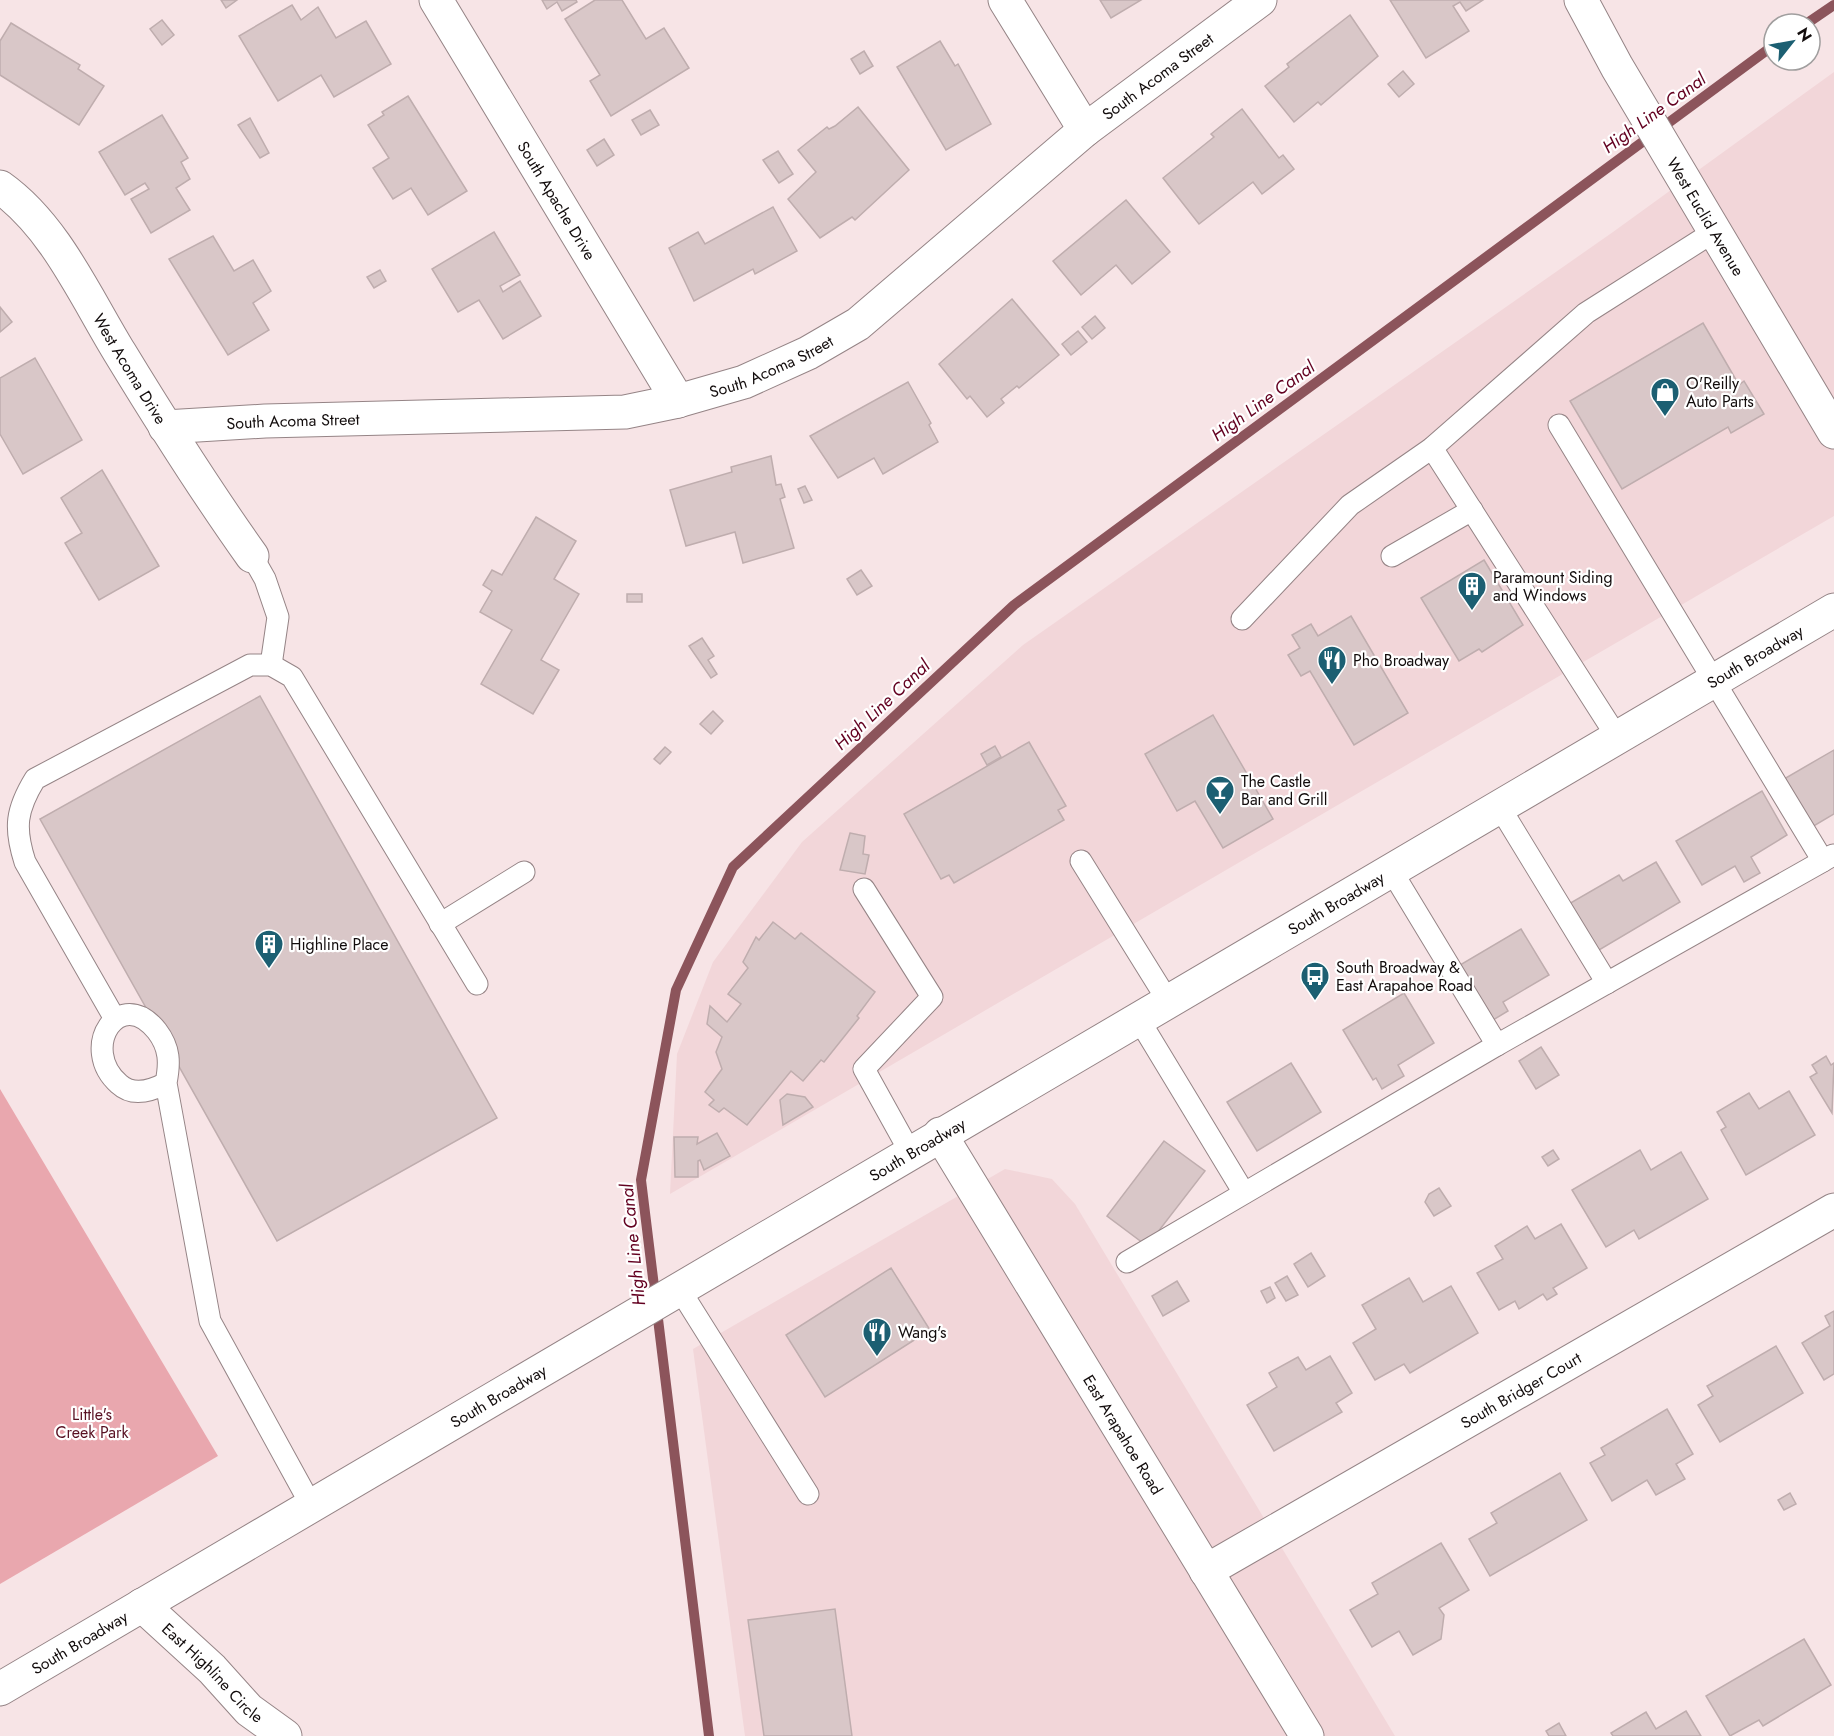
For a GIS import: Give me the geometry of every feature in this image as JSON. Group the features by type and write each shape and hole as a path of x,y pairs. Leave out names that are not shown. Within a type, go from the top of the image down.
{"street":[{"name":"South Apache Drive","path":"436,0 678,401"},
{"path":"1005,0 1085,130"},
{"name":"South Acoma Street","path":"165,427 265,421 625,412 678,401 744,381 808,353 858,324 1085,130 1260,0"},
{"name":"West Euclid Avenue","path":"1581,0 1682,178 1834,432"},
{"name":"West Acoma Drive","path":"0,187 16,198 47,234 165,427 252,556"},
{"name":"South Broadway","path":"0,1689 1834,610"},
{"name":"East Arapahoe Road","path":"940,1134 1306,1736"},
{"name":"South Bridger Court","path":"1206,1571 1834,1210"},
{"name":"East Highline Circle","path":"142,1605 212,1669 249,1710 285,1736"}],"lane":[{"path":"1242,619 1350,505 1432,448 1586,313 1715,231"},
{"path":"1127,1262 1497,1045 1828,858 1714,681 1559,425"},
{"path":"1432,448 1617,737"},
{"path":"1392,556 1472,510"},
{"path":"252,556 265,579 278,617 271,665"},
{"path":"115,1018 25,862 18,840 18,819 25,796 35,779 250,665 271,665 292,677 477,984"},
{"path":"1499,807 1607,983"},
{"path":"1081,861 1168,1001"},
{"path":"1391,870 1497,1045"},
{"path":"440,924 524,872"},
{"path":"864,889 932,997 864,1068 910,1152"},
{"path":"166,1083 153,1090 139,1092 125,1090 111,1077 103,1061 101,1042 106,1029 115,1018 131,1013 148,1019 163,1039 170,1061 166,1083 210,1321 311,1505"},
{"path":"1138,1018 1244,1193"},
{"path":"680,1290 808,1494"}],"shaded area":[{"path":"1834,72 1834,516 670,1194 677,1054 713,962 802,842 1023,645 1613,232"},
{"path":"1005,1169 1052,1179 1075,1204 1395,1736 745,1736 693,1349"}],"green space":[{"name":"Little's Creek Park","path":"0,1089 218,1456 0,1584"}],"building":[{"path":"221,0 237,0 226,8"},
{"path":"542,0 576,0 577,2 562,11 557,2 547,9"},
{"path":"595,0 622,0 646,39 664,28 689,68 611,116 590,81 600,75 565,19"},
{"path":"1100,0 1141,0 1111,18"},
{"path":"1390,0 1483,0 1466,11 1460,2 1453,6 1469,31 1426,58"},
{"path":"292,5 301,20 318,7 336,38 366,21 391,64 334,97 321,75 278,101 239,36"},
{"path":"1350,15 1378,56 1321,105 1318,102 1294,122 1265,86 1289,67 1287,64"},
{"path":"162,20 174,35 162,45 150,29"},
{"path":"11,23 80,65 78,69 104,86 79,125 0,75 0,41"},
{"path":"940,41 955,66 958,64 991,124 946,150 897,67"},
{"path":"864,51 873,66 860,74 851,59"},
{"path":"1403,71 1414,84 1399,97 1388,84"},
{"path":"408,96 467,191 428,215 411,188 393,199 373,168 389,158 368,125 384,115 382,112"},
{"path":"858,107 909,170 855,220 852,217 820,238 788,199 816,172 798,150 827,127 829,129 835,126"},
{"path":"1242,109 1279,158 1283,155 1294,169 1262,194 1253,182 1199,224 1163,178 1214,137 1211,134"},
{"path":"650,110 659,125 641,135 632,120"},
{"path":"162,115 188,158 181,162 190,179 176,188 190,210 151,233 131,199 149,189 145,183 125,195 99,152"},
{"path":"250,118 269,153 260,158 238,125"},
{"path":"604,139 614,155 597,166 587,150"},
{"path":"778,151 793,174 779,183 763,160"},
{"path":"1126,200 1170,252 1132,284 1116,265 1081,295 1053,261"},
{"path":"773,207 797,251 755,274 753,269 694,301 669,248 698,232 705,244"},
{"path":"494,232 520,275 500,286 503,292 520,281 541,316 503,339 479,300 458,312 432,269"},
{"path":"213,236 234,271 253,260 271,291 253,303 269,330 228,355 169,259"},
{"path":"380,270 386,281 374,288 367,277"},
{"path":"1012,299 1059,355 1019,388 1017,386 1001,399 1004,403 987,417 970,396 967,399 939,364"},
{"path":"0,307 12,322 0,332"},
{"path":"1095,316 1105,328 1092,339 1082,327"},
{"path":"1703,323 1739,385 1744,381 1764,414 1731,433 1728,427 1622,489 1570,401"},
{"path":"1078,331 1087,342 1071,355 1062,344"},
{"path":"35,358 82,440 23,474 0,434 0,378"},
{"path":"908,382 931,423 929,425 938,442 883,474 874,458 838,478 810,436"},
{"path":"771,456 776,485 781,484 785,497 780,499 794,548 743,563 735,532 686,546 670,490 732,472 731,467"},
{"path":"102,470 159,566 99,600 65,543 82,533 61,498"},
{"path":"805,486 812,500 804,503 798,489"},
{"path":"536,517 576,541 554,579 579,594 541,660 559,670 533,714 481,684 512,630 480,612 492,591 483,585 492,570 502,575"},
{"name":"Paramount Siding and Windows","path":"1484,560 1523,625 1482,652 1479,649 1459,661 1421,598"},
{"path":"861,570 872,586 857,595 847,579"},
{"path":"627,594 642,594 642,602 627,602"},
{"path":"1351,616 1408,713 1354,745 1310,671 1301,676 1288,655 1300,648 1292,635 1311,624 1318,636"},
{"path":"702,638 714,656 708,660 717,674 711,678 689,646"},
{"name":"Highline Place","path":"260,696 497,1118 277,1241 40,819"},
{"path":"713,711 723,721 711,734 700,724"},
{"path":"1213,715 1273,819 1223,848 1195,801 1177,811 1145,754"},
{"path":"1029,742 1066,806 1058,810 1064,820 954,883 949,875 941,879 904,814"},
{"path":"995,746 1001,757 987,765 981,754"},
{"path":"665,747 671,752 660,764 654,759"},
{"path":"1834,750 1834,814 1812,827 1784,779"},
{"path":"1762,791 1787,835 1751,857 1760,873 1744,882 1735,866 1702,885 1676,841"},
{"path":"850,833 865,836 863,854 869,855 865,874 840,870"},
{"path":"1656,862 1680,902 1594,953 1567,905 1619,875 1623,881"},
{"path":"773,922 795,939 801,933 875,992 857,1016 859,1018 824,1062 821,1060 803,1081 791,1071 747,1125 724,1108 719,1112 709,1105 714,1100 705,1092 722,1069 716,1052 722,1037 707,1024 710,1006 727,1022 741,1004 728,994 748,968 743,962 756,937 759,940"},
{"path":"1521,929 1549,975 1503,1002 1508,1011 1488,1023 1460,965"},
{"path":"1404,993 1434,1043 1398,1065 1404,1076 1382,1089 1376,1078 1373,1080 1343,1030"},
{"path":"1541,1047 1559,1075 1536,1089 1519,1061"},
{"path":"1826,1056 1831,1065 1834,1063 1832,1113 1810,1077 1817,1073 1812,1065"},
{"path":"1291,1063 1321,1112 1257,1151 1227,1102"},
{"path":"1789,1091 1815,1135 1746,1175 1721,1130 1726,1127 1717,1112 1749,1093 1759,1109"},
{"path":"787,1094 805,1097 813,1107 783,1125 780,1100"},
{"path":"717,1133 730,1156 704,1170 700,1160 698,1161 698,1177 675,1177 674,1137 698,1137 697,1144"},
{"path":"1164,1141 1205,1171 1147,1246 1107,1216"},
{"path":"1553,1150 1559,1159 1548,1166 1542,1157"},
{"path":"1640,1150 1651,1170 1681,1152 1708,1199 1639,1239 1634,1230 1606,1247 1572,1190"},
{"path":"1439,1188 1451,1206 1434,1216 1425,1202 1429,1194"},
{"path":"1561,1224 1587,1268 1553,1288 1557,1294 1547,1300 1543,1294 1519,1309 1515,1301 1499,1310 1477,1273 1503,1259 1495,1246 1527,1226 1535,1239"},
{"path":"1311,1253 1325,1276 1308,1287 1294,1264"},
{"path":"891,1268 930,1330 825,1397 786,1335"},
{"path":"1287,1276 1298,1295 1286,1301 1275,1283"},
{"path":"1409,1278 1423,1302 1451,1286 1478,1333 1410,1373 1404,1364 1375,1380 1353,1343 1376,1329 1362,1305"},
{"path":"1177,1281 1189,1301 1163,1316 1152,1296"},
{"path":"1270,1287 1275,1298 1267,1303 1261,1291"},
{"path":"1834,1311 1834,1374 1824,1380 1802,1343 1830,1326 1825,1316"},
{"path":"1776,1346 1803,1393 1720,1442 1698,1405 1713,1396 1707,1386"},
{"path":"1330,1356 1352,1393 1336,1403 1342,1412 1274,1451 1247,1405 1277,1387 1269,1373 1298,1357 1306,1370"},
{"path":"1667,1409 1693,1454 1676,1464 1685,1479 1656,1495 1647,1480 1612,1501 1590,1463 1605,1455 1601,1448"},
{"path":"1560,1473 1587,1520 1490,1576 1469,1539 1497,1523 1491,1513"},
{"path":"1790,1493 1796,1504 1784,1510 1778,1500"},
{"path":"1441,1543 1469,1590 1439,1608 1444,1615 1441,1639 1413,1655 1399,1631 1372,1647 1350,1610 1378,1594 1372,1583"},
{"path":"835,1609 852,1736 764,1736 748,1620"},
{"path":"1804,1639 1831,1685 1763,1726 1759,1720 1730,1736 1706,1696"},
{"path":"1686,1711 1701,1736 1613,1736 1611,1733 1646,1712 1656,1729"},
{"path":"1559,1723 1566,1736 1549,1736 1546,1731"}],"waterway":[{"name":"High Line Canal","path":"1822,13 1834,5"},
{"name":"High Line Canal","path":"709,1736 641,1180 676,990 733,867 1014,605 1762,54"}],"place":[{"name":"O'Reilly Auto Parts","path":"1665,418"},
{"name":"Paramount Siding and Windows","path":"1472,612"},
{"name":"Pho Broadway","path":"1332,686"},
{"name":"The Castle Bar and Grill","path":"1220,816"},
{"name":"Highline Place","path":"269,970"},
{"name":"South Broadway & East Arapahoe Road","path":"1315,1002"},
{"name":"Wang's","path":"877,1358"}]}
